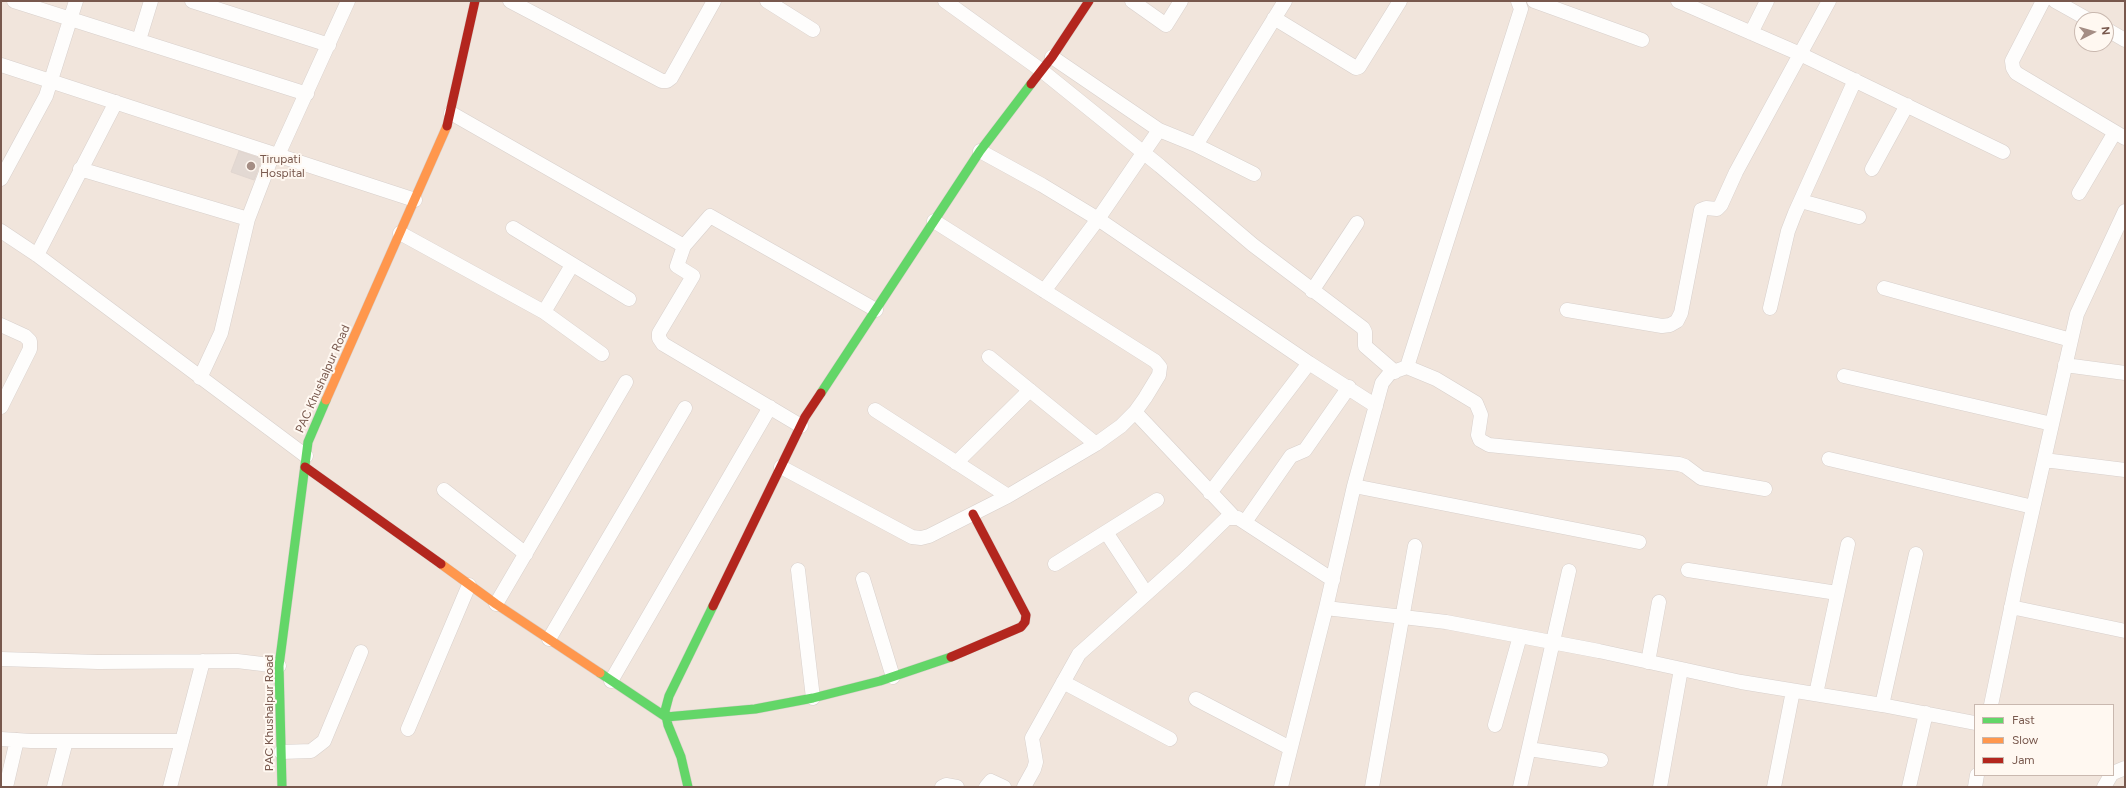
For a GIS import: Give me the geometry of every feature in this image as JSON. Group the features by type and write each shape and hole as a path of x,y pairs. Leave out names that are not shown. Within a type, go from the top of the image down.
{"street":[{"path":"14,1 306,94"},
{"path":"1,179 46,96 76,1"},
{"path":"139,40 151,1"},
{"path":"192,1 329,45"},
{"path":"200,378 216,346 226,320 248,219 276,154 306,94 348,1"},
{"name":"PAC Khushalpur Road","path":"282,787 279,666 308,442 450,121 475,1"},
{"path":"510,1 662,81 667,81 671,78 714,1"},
{"path":"767,1 813,30"},
{"path":"945,1 1041,70 1144,155 1160,166 1253,245 1363,328 1365,332 1365,346 1401,369 1436,378 1476,403 1481,415 1478,435 1480,440 1489,445 1679,464 1685,466 1701,478 1765,489"},
{"path":"688,787 681,757 666,717 665,711 669,696 801,426 980,151 1052,57 1089,1"},
{"path":"1132,1 1166,25 1181,1"},
{"path":"1196,146 1285,1"},
{"path":"1274,18 1356,68 1359,67 1400,1"},
{"path":"1401,369 1521,9 1518,1"},
{"path":"1534,1 1642,40"},
{"path":"1678,1 1699,5 1751,33 1800,54 2003,152"},
{"path":"1751,33 1767,1"},
{"path":"1567,310 1662,326 1670,325 1677,321 1681,313 1701,210 1706,208 1717,209 1721,205 1736,172 1829,1"},
{"path":"2043,1 2012,61 2013,68 2016,73 2120,135 2079,193"},
{"path":"2055,1 2075,12"},
{"path":"2114,34 2125,40"},
{"path":"1052,57 1159,130 1254,174"},
{"path":"1,65 52,80 415,200"},
{"path":"1770,308 1788,231 1855,80"},
{"path":"37,255 80,169 116,102"},
{"path":"1872,169 1907,105"},
{"path":"451,113 684,246"},
{"path":"1044,291 1144,155 1159,130"},
{"path":"980,151 1042,185 1098,219 1308,363 1349,387 1376,406"},
{"path":"80,169 248,219"},
{"path":"1801,201 1859,217"},
{"path":"1991,704 2011,607 2077,314 2125,211"},
{"path":"801,426 663,344 658,338 658,333 693,276 677,266 684,246 710,216 876,310"},
{"path":"781,467 912,538 929,536 1008,496 1096,444 1120,426 1135,412 1159,375 1160,367 1156,361 934,221"},
{"path":"1312,291 1357,223"},
{"path":"513,228 629,299"},
{"path":"1,231 37,255 200,378 306,462 469,586 666,717 756,709 812,698 892,677 947,659 1020,627 1025,622 1026,615 973,514"},
{"path":"400,233 544,312 602,354"},
{"path":"544,312 572,265"},
{"path":"1884,288 2071,340"},
{"path":"1,325 25,336 30,341 30,349 1,407"},
{"path":"989,357 1096,444"},
{"path":"1210,493 1308,363"},
{"path":"2065,365 2125,373"},
{"path":"1281,787 1326,608 1354,486 1382,383 1390,373 1401,369"},
{"path":"1844,376 2052,424"},
{"path":"496,604 626,382"},
{"path":"1239,519 1291,456 1305,450 1349,387"},
{"path":"956,463 1030,390"},
{"path":"549,639 685,408"},
{"path":"611,680 770,408"},
{"path":"875,410 1008,496"},
{"path":"1135,412 1210,493 1239,519 1332,580"},
{"path":"1829,459 2033,507"},
{"path":"2044,460 2125,470"},
{"path":"1354,486 1639,542"},
{"path":"444,490 526,554"},
{"path":"1055,564 1157,500"},
{"path":"1024,787 1034,769 1036,762 1032,738 1079,654 1227,518 1239,519"},
{"path":"1106,532 1146,593"},
{"path":"1816,694 1848,544"},
{"path":"1372,787 1415,546"},
{"path":"1882,705 1916,554"},
{"path":"798,570 812,698"},
{"path":"1688,570 1837,593"},
{"path":"1520,787 1569,571"},
{"path":"863,579 892,677"},
{"path":"408,729 469,586"},
{"path":"1648,662 1659,602"},
{"path":"2011,607 2125,631"},
{"path":"1326,608 1446,622 1553,642 1793,691 1882,705 1974,723"},
{"path":"1495,725 1520,636"},
{"path":"281,752 311,751 324,741 361,652"},
{"path":"1,659 98,662 236,661 279,666"},
{"path":"170,787 203,661"},
{"path":"1660,787 1681,669"},
{"path":"1063,682 1170,739"},
{"path":"1774,787 1793,691"},
{"path":"1196,699 1290,748"},
{"path":"1909,787 1926,714"},
{"path":"1,739 66,741 182,741"},
{"path":"6,787 17,740"},
{"path":"54,787 66,741"},
{"path":"1529,749 1601,760"},
{"path":"2114,773 2125,768"},
{"path":"1974,787 1977,776"},
{"path":"2104,787 2111,776"},
{"path":"986,787 989,782 993,781 1004,787"},
{"path":"942,787 946,785 957,787"}],"shaded area":[{"path":"1,1 2125,1 2125,787 1,787"}],"building":[{"path":"239,151 262,159 254,180 231,172"}],"traffic: fast":[{"path":"821,393 980,151 1031,84"},
{"path":"282,787 279,666 308,442 326,400"},
{"path":"688,787 681,757 668,725 665,711 669,696 713,606"},
{"path":"600,673 666,717 755,709 813,698 880,681 951,657"}],"traffic: slow":[{"path":"326,400 447,126"},
{"path":"441,564 496,604 600,673"}],"traffic: jam":[{"path":"447,126 475,1"},
{"path":"1031,84 1052,57 1089,1"},
{"path":"713,606 805,417 821,393"},
{"path":"305,467 441,564"},
{"path":"951,657 1021,627 1025,622 1026,615 973,514"}],"place":[{"name":"Tirupati Hospital","path":"251,166"}]}
